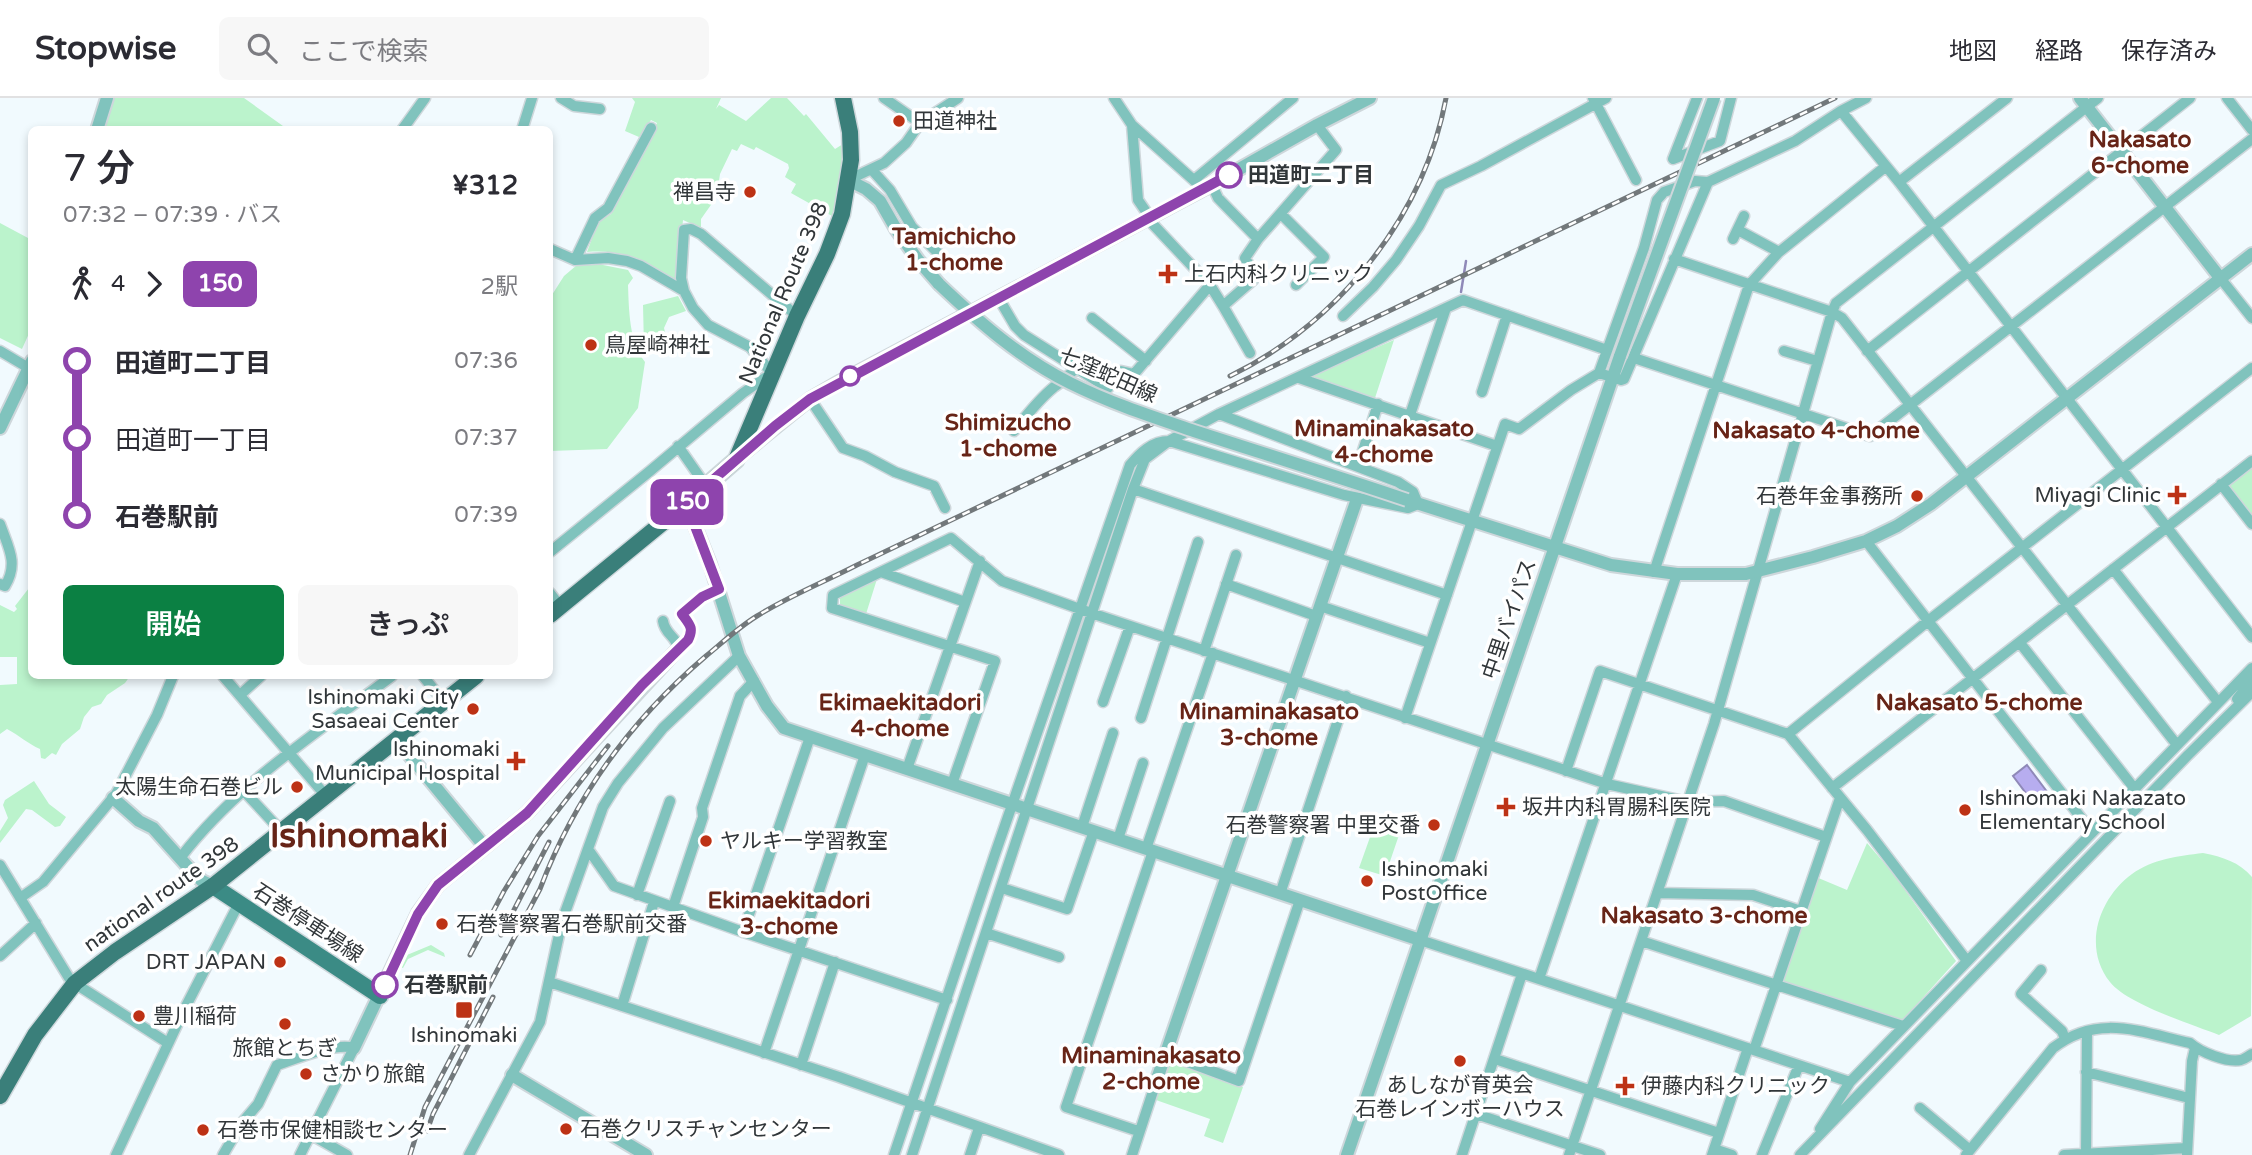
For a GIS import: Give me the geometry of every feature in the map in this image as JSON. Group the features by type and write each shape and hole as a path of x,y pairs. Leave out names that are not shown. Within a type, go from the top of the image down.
{"highway":[{"name":"National Route 398","path":"736,460 842,214 849,180 850,132 842,98"},
{"path":"555,611 736,460"},
{"name":"national route 398","path":"0,1096 35,1035 75,983 115,952 213,886 472,679"}],"main road":[{"name":"石巻停車場線","path":"213,886 380,996"}],"street":[{"path":"98,126 107,98"},
{"path":"405,126 425,98"},
{"path":"523,126 533,98"},
{"path":"561,98 574,106 600,109"},
{"path":"884,98 920,123"},
{"path":"849,180 884,163 906,144 920,123 958,98"},
{"path":"1114,98 1132,125 1218,198 1258,239"},
{"path":"1203,185 1293,98"},
{"path":"736,460 810,399 1203,185 1370,98"},
{"path":"1343,316 1373,288 1396,260 1419,226 1441,185 1481,166 1594,101 1606,98"},
{"path":"1697,98 1673,159 1720,141 1731,98"},
{"name":"中里バイパス","path":"1347,1155 1620,356 1714,98"},
{"path":"1405,718 1505,424 1519,429 1571,390 1599,373 1644,248 1657,200 1664,192 1695,181 1708,182 1795,141 1840,111 1866,98"},
{"path":"1899,182 2007,98"},
{"path":"1571,1150 1718,710 1836,303 1933,228 2083,102 2098,98"},
{"path":"1867,351 2190,98"},
{"path":"2227,98 2252,130"},
{"path":"1594,101 1636,180"},
{"path":"2083,102 2252,318"},
{"path":"1840,111 1899,182 2252,637"},
{"path":"1132,125 1138,200 1148,217 1210,285 1250,354"},
{"path":"1223,306 1253,280 1254,272 1245,258 1258,239 1336,150 1317,125"},
{"path":"575,260 595,218 608,208 651,128"},
{"path":"1634,358 1870,436 2252,139"},
{"path":"1654,572 1749,285 1779,252 1885,167"},
{"path":"872,170 890,190 912,227 939,254"},
{"name":"七窪蛇田線","path":"849,180 880,201 911,250 939,284 979,321 1011,347 1069,383 1167,421 1611,565 1677,574 1746,574 1866,541 1897,526 1931,504 2252,254"},
{"path":"1599,373 1624,379 1708,182"},
{"path":"1281,214 1324,257 1296,285"},
{"path":"1744,216 1735,235 1779,252"},
{"path":"553,550 743,393 772,373 750,347 702,320 684,291 681,278 684,230 691,229 708,239 797,316"},
{"path":"553,249 575,260 608,258 627,261 684,291"},
{"path":"1674,259 1832,312 1842,318 2177,746"},
{"path":"998,297 1015,326 1024,335 1108,387 1121,371 1134,374 1210,285"},
{"path":"912,1155 1091,613 1145,459 1169,441 1219,414 1463,300 1607,350"},
{"path":"1410,415 1446,308"},
{"path":"1482,392 1507,315"},
{"path":"1092,318 1146,361"},
{"path":"0,351 28,365"},
{"path":"1784,351 1817,361"},
{"path":"1014,431 1039,402 1070,376 1075,368"},
{"path":"1788,734 2252,368"},
{"path":"0,428 28,372"},
{"path":"1299,378 1497,446"},
{"path":"810,399 843,448 895,472 934,486 945,508"},
{"path":"1358,466 1378,404"},
{"path":"755,414 756,427 766,433"},
{"path":"894,1155 1130,465 1150,447 1160,441 1169,441 1357,499 1408,508 1413,502 1413,492 1398,482 1219,414"},
{"path":"678,446 706,486"},
{"path":"1832,788 2252,461"},
{"path":"2221,484 2252,524"},
{"path":"1133,489 1447,595"},
{"path":"1132,1155 1357,499"},
{"path":"683,506 693,521 719,589 739,656 784,729 1850,1082"},
{"path":"0,524 14,566 11,577 2,588"},
{"path":"952,784 995,662 832,608 832,595 951,538 1002,580 1079,609 1606,784 1688,802 1724,802 1826,837"},
{"path":"1866,541 2092,832"},
{"path":"1141,718 1198,542"},
{"path":"1138,1132 1066,1107 1149,850 1236,555"},
{"path":"907,769 980,561"},
{"path":"2113,569 2218,702"},
{"path":"881,572 965,602"},
{"path":"1539,979 1677,574"},
{"path":"1226,584 1430,643"},
{"path":"300,1155 427,899 438,885 527,813 688,640 692,631 691,625 682,614 702,597 719,589"},
{"path":"663,621 665,631 676,641 678,649"},
{"path":"1104,702 1130,626"},
{"path":"2020,643 2134,788"},
{"path":"469,1155 540,1022 562,921 603,807 618,783 663,728 739,656"},
{"path":"1822,1133 1822,1125 1850,1082 2252,668"},
{"path":"1566,771 1600,671 1788,734 1867,830 1967,961"},
{"path":"20,898 43,882 113,798 157,715 172,679"},
{"path":"226,679 326,796"},
{"path":"240,695 258,679"},
{"path":"181,857 244,791 388,679"},
{"path":"425,679 444,702"},
{"path":"2236,707 2234,704 2252,680"},
{"path":"673,907 703,817 702,808 740,696 754,681"},
{"path":"1800,1155 2252,692"},
{"path":"1280,894 1346,696"},
{"path":"1002,888 1067,909 1113,733"},
{"path":"743,932 810,737"},
{"path":"396,739 485,847"},
{"path":"764,1052 866,755"},
{"path":"1118,839 1143,763"},
{"path":"244,791 282,832"},
{"path":"113,798 139,821 153,828 202,881 213,886"},
{"path":"1732,1155 1713,1152 1776,984 1840,798"},
{"path":"638,895 670,801"},
{"path":"589,849 611,883 638,895 947,1000"},
{"path":"0,865 69,978 168,1043"},
{"path":"1657,893 1753,895 1801,911"},
{"path":"1166,1054 1239,1080 1300,900"},
{"path":"622,1006 654,901"},
{"path":"116,1155 168,1043 239,903"},
{"path":"0,956 36,923"},
{"path":"986,933 1059,957"},
{"path":"1641,942 1903,1026"},
{"path":"801,1065 835,962"},
{"path":"2041,970 2021,994 2062,1031 2065,1039"},
{"path":"1462,1155 1522,974"},
{"path":"549,982 912,1102 1059,1155"},
{"path":"1920,1108 1968,1152 2053,1048 2065,1039 2087,1031 2117,1026 2190,1043 2211,1055 2240,1060 2252,1054"},
{"path":"2086,1155 2087,1031"},
{"path":"223,1155 241,1124 258,1104 277,1065 337,1048 354,1048"},
{"path":"2064,1155 2187,1152 2189,1098 2195,1048"},
{"path":"1495,1059 1719,1133"},
{"path":"1762,1155 1799,1065"},
{"path":"2086,1072 2189,1098"},
{"path":"512,1075 646,1155"},
{"path":"1476,1114 1571,1150 1600,1155"},
{"path":"970,1155 979,1128"},
{"path":"310,1134 347,1155"}],"green space":[{"path":"111,98 244,98 283,126 102,126"},
{"path":"632,98 721,98 716,109 719,105 746,121 771,98 787,98 804,116 806,114 835,149 843,144 839,196 832,216 791,193 796,184 785,177 788,164 756,147 754,150 741,144 737,151 732,149 720,174 713,202 701,219 701,228 683,220 677,282 635,258 613,253 587,252 598,222 611,214 657,123 651,120 639,137 625,131 635,102"},
{"path":"0,223 28,238 28,336 22,349 0,338"},
{"path":"598,264 628,270 633,278 628,285 631,325 636,345 645,362 638,408 607,449 553,451 553,293 564,276 577,265"},
{"path":"678,296 686,311 669,317 664,328 667,340 660,351 644,347 643,305"},
{"path":"1394,340 1374,401 1305,378"},
{"path":"2252,468 2252,517 2229,489 2230,485"},
{"path":"877,579 866,614 840,605 840,596"},
{"path":"28,589 28,679 128,679 107,695 101,704 92,707 84,717 80,729 62,744 56,755 52,753 45,759 41,758 40,749 11,731 7,729 0,734 0,685 17,684 17,657 0,657 0,605 14,612 17,609 15,606"},
{"path":"34,781 49,804 66,817 60,826 55,827 32,810 26,809 0,843 0,831 8,818 3,805 5,800"},
{"path":"1374,826 1399,835 1385,876 1359,868"},
{"path":"1867,843 1892,872 1956,961 1901,1022 1781,983 1816,877 1847,890"},
{"path":"2203,853 2230,861 2242,867 2252,877 2251,1016 2219,1035 2160,1013 2130,998 2110,982 2097,954 2098,924 2103,909 2120,884 2148,865"},
{"path":"431,945 444,953 445,957 428,950 408,959 403,968 400,967 407,955"},
{"path":"1172,1062 1243,1087 1223,1143 1204,1136 1210,1119 1156,1100"}],"shaded area":[{"path":"2027,765 2048,793 2034,804 2013,776"}],"waterway":[{"path":"1461,292 1466,261"}],"railway":[{"path":"1230,376 1269,354 1306,327 1340,296 1370,262 1396,224 1418,184 1435,142 1446,98"},
{"path":"410,1155 425,1107 540,889 570,822 588,791 653,706 706,656 744,625 781,602 857,565 1835,98"},
{"path":"470,955 504,891 538,836 608,746"},
{"path":"501,935 549,842"},
{"path":"427,1131 433,1114 493,997"}],"bus line":[{"name":"150","path":"385,985 418,914 438,885 527,813 642,685 688,640 692,631 691,625 682,614 702,597 719,589 693,521 683,506 810,399 1229,175"}],"place":[{"name":"田道神社","path":"899,121"},
{"name":"田道町二丁目","path":"1229,175"},
{"name":"禅昌寺","path":"750,192"},
{"name":"上石内科クリニック","path":"1168,274"},
{"name":"鳥屋崎神社","path":"591,345"},
{"name":"Miyagi Clinic","path":"2177,495"},
{"name":"石巻年金事務所","path":"1917,496"},
{"name":"Ishinomaki City Sasaeai Center","path":"473,709"},
{"name":"Ishinomaki Municipal Hospital","path":"516,761"},
{"name":"太陽生命石巻ビル","path":"297,787"},
{"name":"坂井内科胃腸科医院","path":"1506,807"},
{"name":"Ishinomaki Nakazato Elementary School","path":"1965,810"},
{"name":"石巻警察署 中里交番","path":"1434,825"},
{"name":"ヤルキー学習教室","path":"706,841"},
{"name":"Ishinomaki PostOffice","path":"1367,881"},
{"name":"石巻警察署石巻駅前交番","path":"442,924"},
{"name":"DRT JAPAN","path":"280,962"},
{"name":"石巻駅前","path":"385,985"},
{"name":"Ishinomaki","path":"464,1010"},
{"name":"豊川稲荷","path":"139,1016"},
{"name":"旅館とちぎ","path":"285,1024"},
{"name":"あしなが育英会 石巻レインボーハウス","path":"1460,1061"},
{"name":"さかり旅館","path":"306,1074"},
{"name":"伊藤内科クリニック","path":"1625,1086"},
{"name":"石巻クリスチャンセンター","path":"566,1129"},
{"name":"石巻市保健相談センター","path":"203,1130"}],"district":[{"name":"Nakasato 6-chome","path":"2140,152"},
{"name":"Tamichicho 1-chome","path":"954,249"},
{"name":"Nakasato 4-chome","path":"1816,430"},
{"name":"Shimizucho 1-chome","path":"1008,435"},
{"name":"Minaminakasato 4-chome","path":"1384,441"},
{"name":"Nakasato 5-chome","path":"1979,702"},
{"name":"Ekimaekitadori 4-chome","path":"900,715"},
{"name":"Minaminakasato 3-chome","path":"1269,724"},
{"name":"Ishinomaki","path":"359,835"},
{"name":"Ekimaekitadori 3-chome","path":"789,913"},
{"name":"Nakasato 3-chome","path":"1704,915"},
{"name":"Minaminakasato 2-chome","path":"1151,1068"}]}
